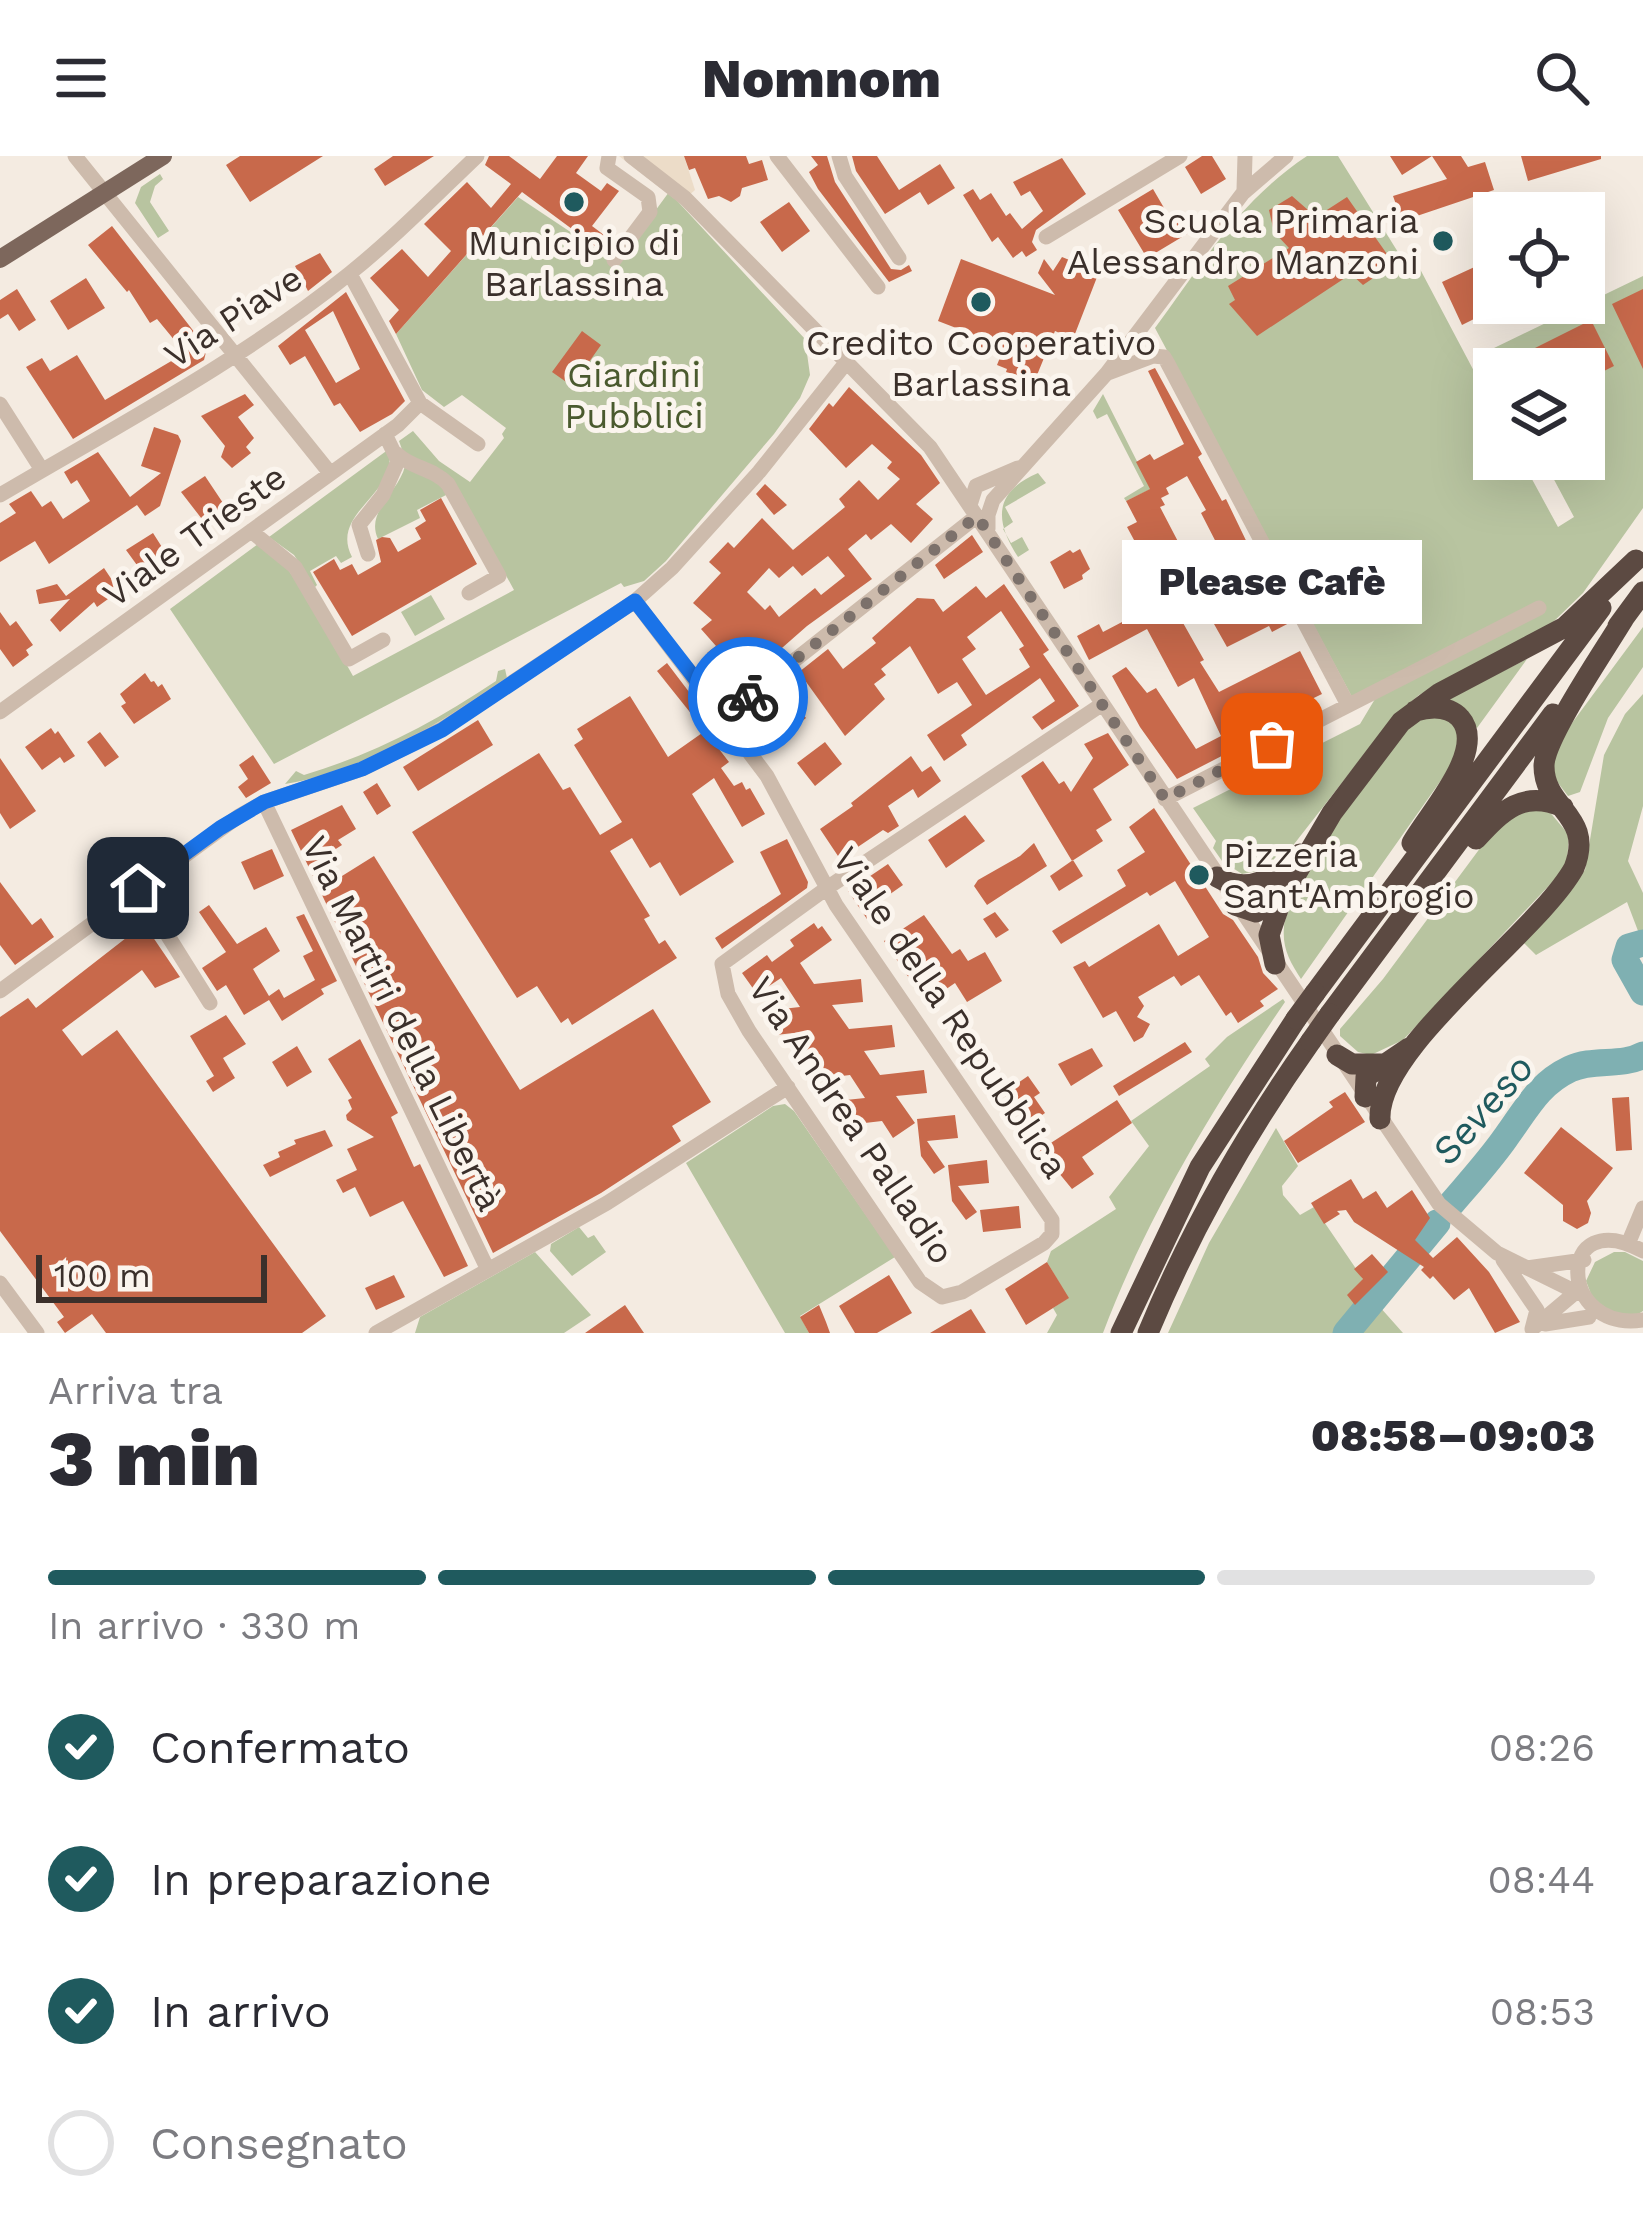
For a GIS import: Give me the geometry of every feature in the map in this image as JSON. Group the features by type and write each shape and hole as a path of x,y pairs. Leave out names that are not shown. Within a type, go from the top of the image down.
{"highway":[{"path":"1275,964 1269,935 1282,898 1314,841 1409,714 1564,627 1640,556"},
{"path":"1121,1333 1201,1167 1296,1018 1640,556"},
{"path":"1148,1333 1230,1164 1311,1041 1643,592"},
{"path":"1361,1088 1366,1077 1387,1072 1419,1040 1569,878 1580,840 1544,774 1545,754 1624,618"},
{"path":"1389,893 1429,813 1461,766 1468,742 1464,724 1452,712 1425,709 1409,714"},
{"path":"1409,909 1512,805 1536,799 1563,807"},
{"path":"1217,877 1238,886 1255,885 1270,879 1314,841"},
{"path":"1255,885 1245,894 1240,911 1256,912 1282,898"},
{"path":"1336,1055 1387,1072"},
{"path":"1380,1119 1387,1072"}],"main road":[{"path":"0,259 163,156"}],"street":[{"path":"75,156 330,473"},
{"name":"Via Piave","path":"0,495 233,353 350,274 476,156"},
{"path":"609,156 607,168 651,204 614,260"},
{"path":"632,156 685,198 915,431 971,505 1101,706 1439,1204 1497,1252 1576,1292 1592,1323"},
{"path":"777,156 878,287"},
{"path":"839,156 845,176 899,259"},
{"path":"1046,237 1180,156"},
{"path":"1244,193 1245,156"},
{"path":"1254,156 1285,157"},
{"path":"990,536 988,515 995,487 1025,463 1107,373 1244,193 1285,157"},
{"path":"350,274 420,403 478,444"},
{"path":"1107,373 1153,356 1164,357 1348,705"},
{"path":"0,991 220,828 264,802 362,769 442,730 635,601 746,486 845,364"},
{"name":"Viale Trieste","path":"0,712 386,434 420,403"},
{"path":"0,404 42,470"},
{"path":"386,434 405,462 435,472 448,484 499,576 469,593"},
{"path":"368,554 359,525 392,482 397,454"},
{"path":"946,469 995,487"},
{"path":"724,716 971,505 976,486 995,487"},
{"path":"250,531 296,567 349,659 383,640"},
{"name":"Viale della Repubblica","path":"635,601 767,776 827,888 1052,1220 1052,1234 1044,1244 962,1292 934,1295"},
{"path":"1165,799 1539,608"},
{"path":"827,888 1101,706"},
{"name":"Via Martiri della Libertà","path":"264,802 488,1270"},
{"path":"138,888 210,1003"},
{"name":"Via Andrea Palladio","path":"827,888 722,964 728,994 920,1282 934,1295"},
{"path":"376,1333 402,1327 788,1087"},
{"path":"1525,1268 1584,1260 1604,1245 1636,1247 1643,1208"},
{"path":"1497,1252 1537,1310 1531,1330"},
{"path":"1531,1330 1576,1292 1584,1260"},
{"path":"0,1283 37,1333"},
{"path":"1531,1330 1592,1323 1634,1326"}],"green space":[{"path":"1307,156 1338,156 1411,273 1420,269 1473,369 1473,480 1532,480 1558,527 1574,517 1554,480 1605,480 1605,348 1494,348 1544,324 1605,324 1605,294 1643,276 1643,508 1583,593 1548,627 1419,695 1394,716 1284,857 1272,868 1242,874 1222,861 1213,848 1216,841 1193,808 1360,724 1375,699 1352,697 1155,328 1241,213"},
{"path":"160,174 163,179 150,202 169,231 158,238 135,203 141,187"},
{"name":"Giardini Pubblici","path":"669,192 805,339 810,375 800,398 666,561 644,581 624,587 621,583 274,764 170,609 258,544 301,587 353,676 514,590 458,488 405,458 399,441 413,431 439,461 470,482 504,438 506,428 462,395 444,407 422,390 396,334 518,197 617,263"},
{"path":"1103,394 1151,489 1126,501 1144,486 1107,414 1097,419 1093,411"},
{"path":"389,449 384,479 349,528 352,557 341,563 336,556 310,571 315,587 294,555 269,537"},
{"path":"405,466 431,475 448,494 417,510 420,518 378,539 379,510"},
{"path":"1038,473 1046,483 1005,507 1013,522 1004,528 1002,508 1006,498"},
{"path":"1007,536 1011,543 1022,537 1029,550 1018,557"},
{"path":"431,595 445,619 415,636 401,612"},
{"path":"1643,627 1643,667 1608,718 1580,792 1568,796 1552,775 1555,746"},
{"path":"1527,659 1477,728 1445,700"},
{"path":"505,669 507,678 401,743 345,768 285,784 296,771 304,775 330,767 427,723 496,681 498,671"},
{"path":"1643,694 1643,806 1628,861 1643,893 1643,944 1627,902 1536,955 1523,942 1585,870 1604,755 1625,714"},
{"path":"1448,717 1461,736 1451,766 1301,979 1284,942 1284,927 1302,883 1360,788 1399,737 1417,721"},
{"path":"1519,810 1548,810 1569,835 1567,861 1558,876 1403,1040 1371,1055 1358,1052 1340,1036 1340,1029 1498,824"},
{"path":"1283,999 1162,1203 1103,1333 1047,1333 1057,1315 1053,1308 1068,1298 1047,1262 1051,1251 1116,1209 1109,1197 1149,1146 1131,1121 1210,1066 1205,1059 1227,1037"},
{"path":"785,1104 895,1257 800,1316 809,1333 785,1333 686,1163 773,1106"},
{"path":"1276,1128 1298,1166 1282,1186 1283,1195 1300,1215 1314,1207 1363,1279 1352,1316 1335,1333 1168,1333 1209,1243"},
{"path":"579,1227 588,1238 594,1235 606,1252 572,1276 550,1251 551,1244"},
{"path":"535,1252 591,1315 564,1333 415,1333 420,1317"},
{"path":"1614,1252 1643,1261 1643,1311 1632,1318 1598,1312 1586,1281 1595,1262"},
{"path":"1379,1306 1403,1333 1356,1333"}],"shaded area":[{"path":"619,156 684,156 695,190 680,203"}],"building":[{"path":"240,156 323,156 250,202 226,165"},
{"path":"393,156 434,156 385,186 374,169"},
{"path":"489,156 509,156 540,179 557,156 588,156 576,173 601,191 607,183 619,191 592,226 608,238 599,249 522,192 396,334 389,321 399,310 370,278 402,249 428,277 451,251 424,224 467,182 491,208 511,184 485,165"},
{"path":"684,156 746,156 749,164 762,160 768,180 742,188 731,202 719,196 708,199 695,168 689,170"},
{"path":"811,156 827,156 835,182 891,269 909,265 912,271 889,282 818,189 809,172 818,165"},
{"path":"852,156 877,156 899,190 940,164 955,188 928,205 920,192 885,214 856,171"},
{"path":"1202,156 1212,156 1226,179 1201,194 1185,167"},
{"path":"1390,156 1432,156 1402,175"},
{"path":"1432,156 1461,156 1468,167 1485,162 1494,190 1473,192 1473,197 1402,221 1393,196 1447,179"},
{"path":"1521,156 1601,156 1601,159 1528,181"},
{"path":"1062,158 1086,194 1036,230 1032,242 1037,250 1026,257 1022,251 1013,258 998,237 992,242 963,195 973,189 980,200 991,193 1006,216 1010,213 1022,229 1043,211 1030,191 1021,196 1013,182"},
{"path":"1153,189 1174,225 1195,212 1202,225 1147,258 1118,210"},
{"path":"1292,196 1316,217 1347,197 1394,264 1363,285 1351,274 1257,336 1229,304 1235,300 1228,286 1289,248 1274,232 1269,210"},
{"path":"789,202 810,231 782,252 760,222"},
{"path":"112,226 206,352 204,360 73,439 26,367 42,358 50,371 77,355 105,400 185,353 157,319 150,323 129,290 88,245"},
{"path":"320,253 332,272 308,291 295,266"},
{"name":"Credito Cooperativo Barlassina","path":"1062,257 1099,272 1073,339 1055,331 1035,380 997,365 1001,355 980,347 982,338 938,321 961,259 1055,295 1038,273 1044,259 1053,271"},
{"path":"1473,268 1473,320 1462,325 1442,282"},
{"path":"86,278 105,308 68,330 50,301"},
{"path":"17,289 36,320 19,331 8,314 0,319 0,300"},
{"path":"1643,289 1643,369 1612,304"},
{"path":"346,292 405,401 360,432 340,403 334,406 305,356 290,365 278,346","holes":["333,311 360,369 336,383 305,330"]},
{"path":"1583,324 1593,324 1605,348 1535,348"},
{"path":"582,331 601,345 572,386 552,372"},
{"path":"1605,348 1614,366 1605,370"},
{"path":"1155,368 1202,454 1198,457 1222,501 1226,499 1291,622 1272,632 1269,626 1227,647 1214,624 1256,603 1244,581 1238,585 1187,476 1166,488 1169,494 1161,498 1165,505 1160,507 1208,599 1178,614 1204,660 1200,662 1219,692 1300,651 1322,694 1240,734 1245,744 1177,779 1112,676 1126,667 1147,693 1156,688 1196,749 1221,736 1194,678 1178,687 1147,629 1089,660 1077,636 1099,624 1103,632 1166,599 1127,527 1137,522 1126,501 1150,489 1136,462 1150,454 1154,460 1184,444 1148,371"},
{"path":"849,387 921,455 940,483 916,504 933,519 911,543 891,524 871,540 866,534 848,549 872,579 807,626 735,689 707,653 716,646 701,629 712,620 693,603 721,573 709,562 728,542 734,548 762,518 793,550 845,507 839,499 859,480 878,500 900,479 887,468 892,462 872,444 846,468 809,429 829,403 833,407","holes":["828,556 845,576 821,595 815,588 779,617 770,605 765,610 747,592 769,568 779,578 793,566 802,576"]},
{"path":"245,394 254,405 238,417 254,438 246,447 251,453 232,468 221,457 225,446 201,416"},
{"path":"154,427 178,435 181,441 160,506 145,516 137,505 49,564 35,541 0,562 0,523 16,513 9,504 31,491 42,507 51,501 63,519 90,501 77,480 71,484 64,472 98,452 130,497 161,473 141,466"},
{"path":"205,476 227,509 205,523 181,492"},
{"path":"765,484 787,505 774,515 756,494"},
{"path":"441,498 477,564 352,636 313,572 334,559 340,570 352,564 358,575 381,562 376,540 390,538 398,552 421,539 415,528 426,521 420,510"},
{"path":"153,533 167,555 142,572 126,550"},
{"path":"972,535 983,552 944,579 935,565"},
{"path":"1080,549 1090,569 1083,579 1064,589 1050,562"},
{"path":"104,568 116,586 111,589 115,594 97,607 94,602 60,632 50,620 70,599 39,604 36,590 57,584 66,596"},
{"path":"1004,584 1049,650 1043,654 1079,706 1042,730 1032,717 1055,701 1040,678 961,735 967,745 944,761 927,735 972,705 957,682 938,694 910,646 881,669 886,675 874,684 885,699 845,736 799,672 828,649 843,669 876,643 872,638 917,598 934,599 943,612 976,586 986,598","holes":["1001,611 1024,646 1019,649 1030,667 986,695 962,659 976,649 967,637"]},
{"path":"0,612 10,626 16,621 33,645 26,650 29,655 13,667 0,649"},
{"path":"667,663 721,734 712,740 729,762 721,768 734,786 742,782 746,790 750,788 765,814 742,827 714,778 692,794 734,862 680,896 660,862 650,868 632,838 610,851 650,916 644,919 659,944 665,940 677,958 572,1025 568,1018 561,1023 537,986 517,998 412,832 539,753 563,790 570,787 600,835 622,822 574,745 583,739 577,729 630,696 668,757 705,731 657,671"},
{"path":"145,673 158,687 162,684 171,699 134,724 121,706 126,703 120,694"},
{"path":"787,695 806,718 778,740 759,717"},
{"path":"478,720 493,745 418,791 403,767"},
{"path":"51,728 75,756 64,763 60,757 42,770 25,747"},
{"path":"100,732 119,757 105,767 87,742"},
{"path":"1108,733 1129,765 1093,789 1112,820 1096,830 1103,841 1072,861 1021,776 1043,761 1071,792 1093,758 1084,744"},
{"path":"825,742 842,764 815,786 797,763"},
{"path":"253,755 271,783 246,798 238,787 248,779 239,765"},
{"path":"911,756 922,772 931,766 941,781 918,798 913,789 888,806 899,826 888,833 883,830 840,859 820,829"},
{"path":"0,758 36,811 10,829 0,813"},
{"path":"377,783 391,806 377,815 363,792"},
{"path":"342,805 356,829 320,859 334,881 374,856 520,1090 653,1009 711,1102 672,1126 681,1141 601,1193 493,1253 291,830"},
{"path":"1154,808 1278,989 1260,1001 1264,1006 1238,1023 1231,1012 1226,1016 1199,975 1181,986 1174,976 1138,997 1144,1006 1137,1017 1150,1024 1134,1042 1116,1011 1103,1018 1073,967 1085,961 1089,967 1159,924 1178,956 1209,937 1175,881 1150,896 1147,892 1061,944 1052,931 1126,886 1117,870 1145,852 1129,827"},
{"path":"965,815 985,841 946,868 928,840"},
{"path":"787,839 807,888 722,949 715,938 781,894 760,852"},
{"path":"1034,843 1047,866 987,905 974,886 978,880"},
{"path":"272,849 284,876 254,890 241,862"},
{"path":"1073,860 1083,876 1059,891 1050,876"},
{"path":"888,864 903,885 873,906 878,912 867,919 848,891"},
{"path":"0,882 32,925 41,918 54,937 15,965 0,945"},
{"path":"209,905 237,944 266,927 280,951 253,969 269,996 279,989 284,998 315,980 303,956 313,951 296,917 304,914 337,981 282,1021 269,1000 244,1015 226,985 217,991 202,968 226,952 199,912"},
{"path":"995,912 1009,930 996,938 983,919"},
{"path":"924,915 952,954 960,949 968,961 985,952 1002,981 967,1002 955,983 926,1003 884,941"},
{"path":"814,923 832,940 800,963 814,984 861,979 863,1002 832,1005 849,1029 892,1025 895,1047 864,1051 880,1075 924,1070 927,1093 896,1096 915,1123 893,1138 882,1121 839,1126 836,1101 865,1098 850,1075 808,1080 802,1032 776,1035 773,1010 800,1007 781,978 757,994 742,973 767,955 772,962 794,946 790,940"},
{"path":"144,924 180,977 155,988 142,970 62,1030 82,1056 117,1030 326,1316 302,1333 106,1333 92,1314 65,1333 57,1322 64,1317 0,1231 0,1017 28,998 36,1008"},
{"path":"226,1015 246,1044 223,1058 235,1078 213,1092 206,1081 214,1076 190,1036"},
{"path":"360,1039 398,1113 391,1117 414,1167 420,1164 468,1266 444,1277 403,1201 370,1217 355,1187 343,1193 336,1180 357,1170 347,1149 374,1137 347,1120 352,1098 328,1059"},
{"path":"1185,1042 1192,1052 1119,1096 1113,1086"},
{"path":"297,1046 312,1072 287,1087 272,1062"},
{"path":"1092,1048 1103,1066 1071,1086 1058,1064"},
{"path":"1028,1076 1040,1093 1034,1097 1045,1113 1026,1126 1003,1093"},
{"path":"1345,1092 1365,1122 1298,1163 1284,1141 1333,1107 1329,1102"},
{"path":"1629,1097 1632,1150 1616,1151 1612,1098"},
{"path":"1117,1100 1132,1123 1082,1157 1094,1174 1072,1189 1040,1150"},
{"path":"955,1115 958,1138 927,1141 945,1167 934,1174 921,1156 917,1119"},
{"path":"1561,1127 1613,1168 1587,1201 1588,1223 1577,1229 1563,1221 1563,1205 1524,1173"},
{"path":"325,1130 333,1146 270,1177 263,1165 280,1157 278,1152 296,1144 294,1140"},
{"path":"987,1160 989,1183 958,1186 977,1212 966,1220 952,1201 948,1165"},
{"path":"1351,1179 1363,1199 1376,1191 1387,1208 1412,1190 1430,1218 1415,1240 1433,1258 1457,1237 1489,1272 1520,1322 1495,1333 1469,1288 1454,1300 1433,1276 1430,1279 1421,1270 1424,1267 1354,1222 1346,1210 1337,1211 1340,1214 1324,1224 1311,1203"},
{"path":"1019,1206 1021,1228 983,1232 980,1210"},
{"path":"1372,1254 1388,1272 1355,1305 1347,1295 1363,1279 1354,1269"},
{"path":"1047,1262 1069,1298 1026,1325 1005,1289"},
{"path":"394,1275 405,1297 376,1310 365,1288"},
{"path":"889,1275 912,1313 877,1333 855,1333 839,1306"},
{"path":"625,1305 644,1333 585,1333"},
{"path":"819,1305 830,1333 809,1333 800,1317"},
{"path":"971,1309 986,1333 930,1333"}],"waterway":[{"name":"Seveso","path":"1643,943 1629,947 1625,960 1643,992"},
{"name":"Seveso","path":"1452,1203 1549,1082 1579,1066 1643,1055"},
{"name":"Seveso","path":"1346,1333 1437,1223"}],"way so far":[{"path":"748,697 977,516 1165,799 1272,744"}],"place":[{"name":"Municipio di Barlassina","path":"574,202"},
{"name":"Scuola Primaria Alessandro Manzoni","path":"1443,241"},
{"name":"Credito Cooperativo Barlassina","path":"981,302"},
{"name":"Please Cafè","path":"1272,744"},
{"name":"Pizzeria Sant'Ambrogio","path":"1199,875"}],"route":[{"path":"138,888 264,802 362,769 442,730 635,601 724,716 748,697"}]}
